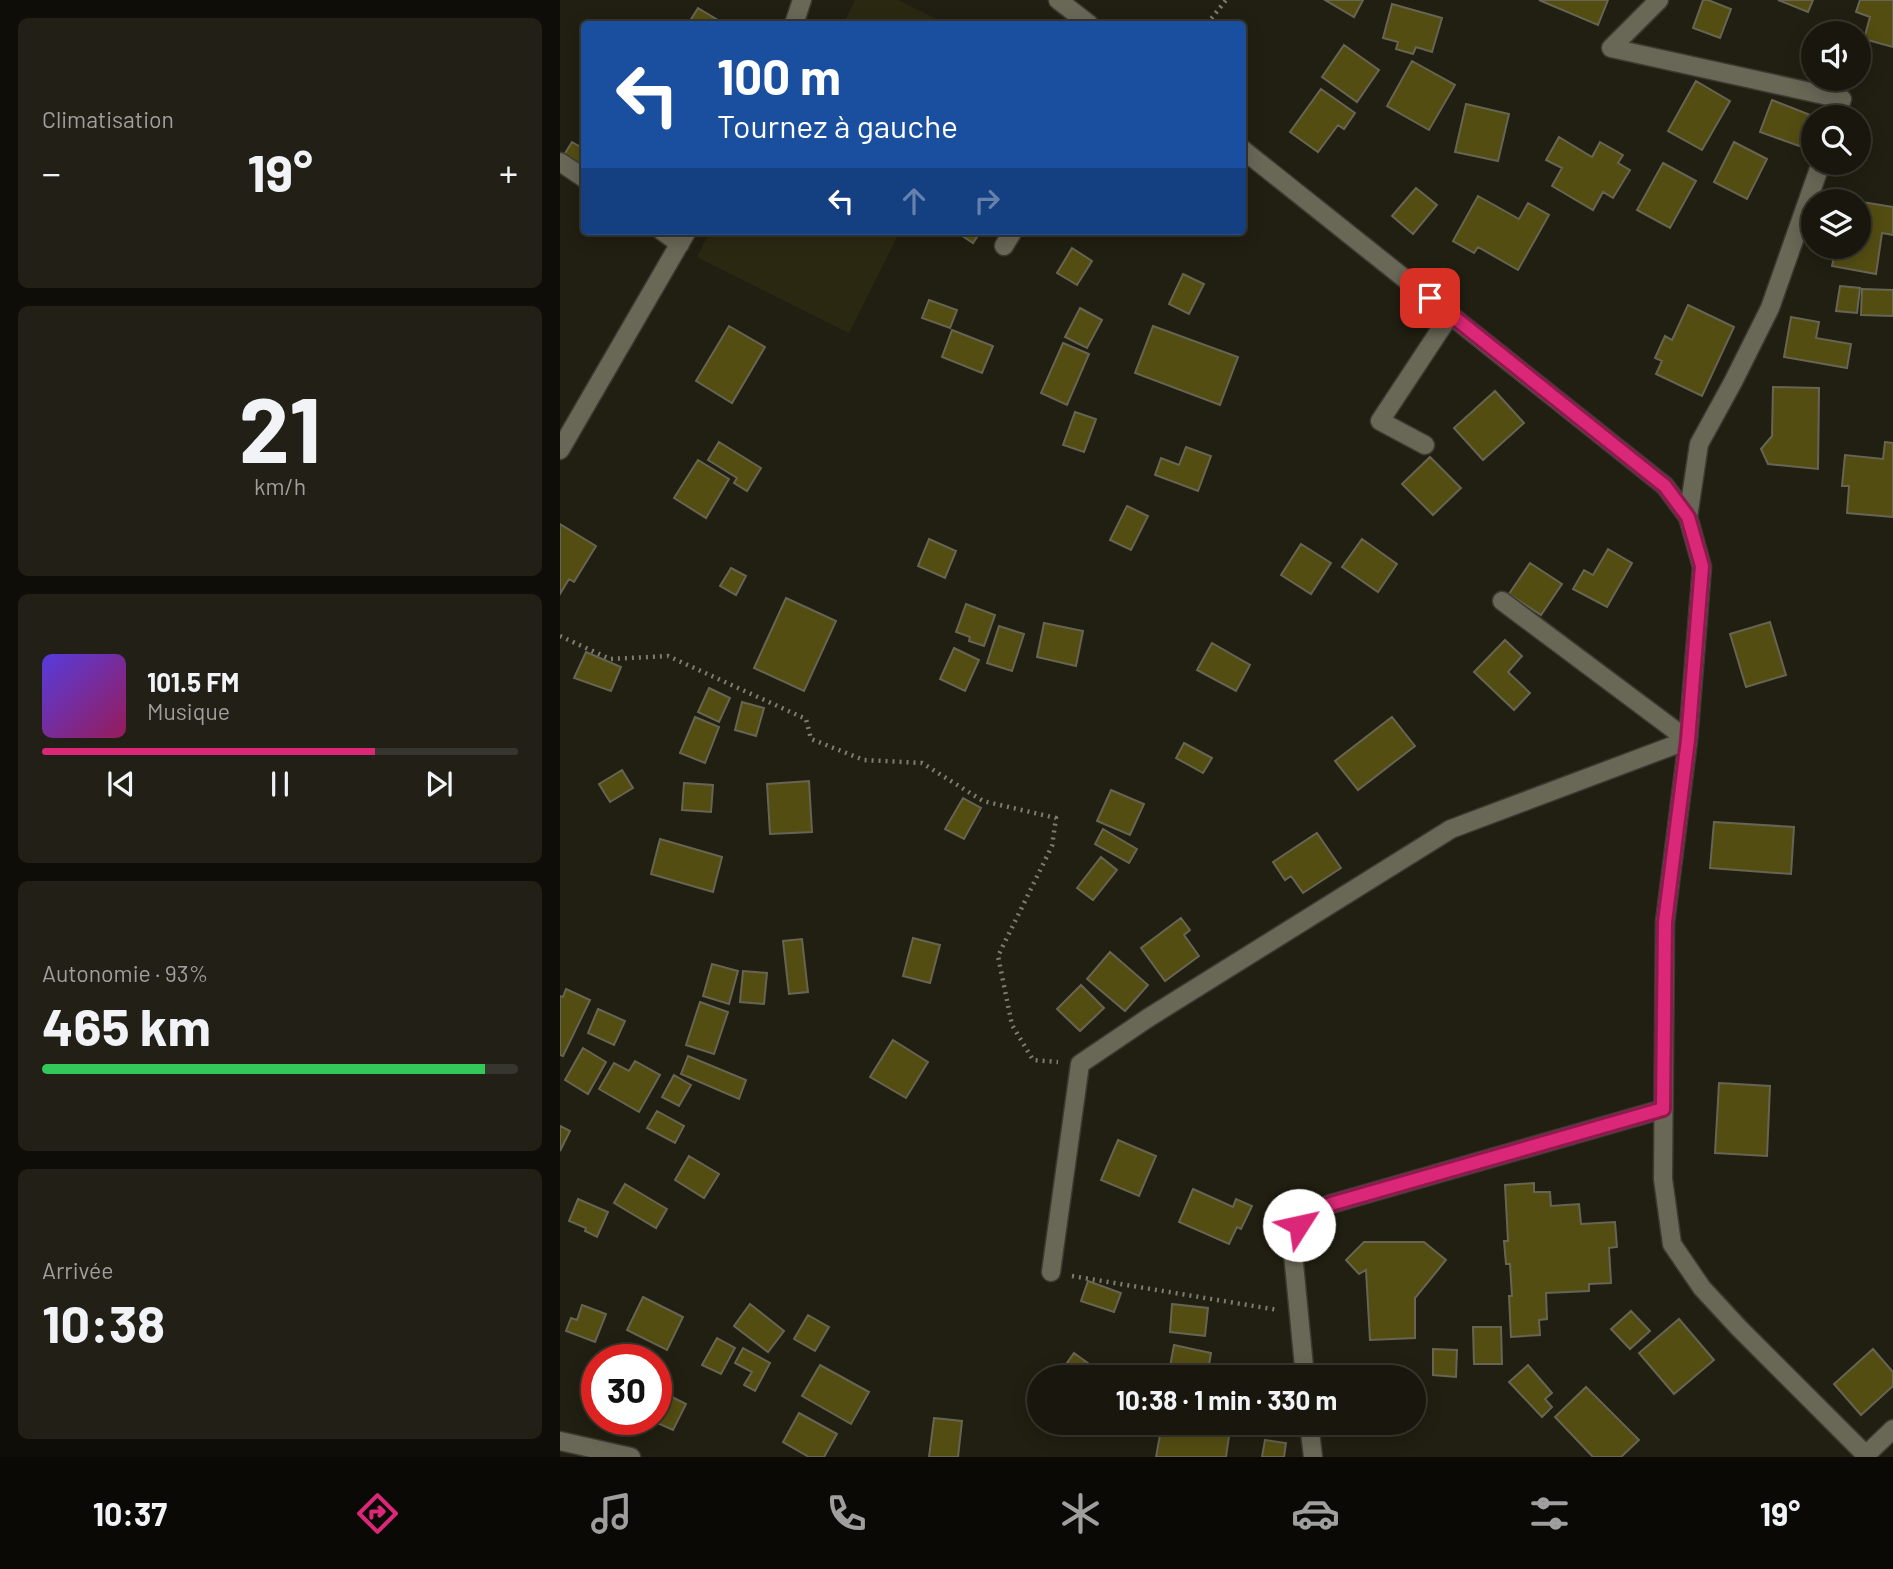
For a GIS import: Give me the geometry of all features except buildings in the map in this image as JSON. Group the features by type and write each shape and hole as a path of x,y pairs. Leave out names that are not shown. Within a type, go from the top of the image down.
{"street":[{"path":"795,21 802,0"},
{"path":"1058,0 1085,21"},
{"path":"1659,0 1611,48 1842,99 1840,105"},
{"path":"1246,152 1665,486 1688,517 1702,566 1688,740 1665,922 1663,1179 1672,1244 1702,1288 1867,1456 1893,1429"},
{"path":"560,162 581,176"},
{"path":"1688,517 1699,444 1770,308 1817,175"},
{"path":"560,450 684,237"},
{"path":"1425,445 1380,421 1450,315"},
{"path":"1502,601 1688,740"},
{"path":"1051,1272 1080,1064 1148,1018 1451,829 1688,740"},
{"path":"1304,1365 1292,1243 1299,1225 1313,1211 1663,1109"},
{"path":"1310,1435 1313,1457"},
{"path":"560,1441 631,1457"}],"path":[{"path":"1209,21 1226,0"},
{"path":"560,636 610,659 668,656 806,719 810,739 864,760 922,763 983,801 1056,818 1052,846 998,956 1012,1025 1033,1060 1080,1064"},
{"path":"1051,1272 1152,1291 1298,1313"}],"shaded area":[{"path":"855,0 898,0 941,21 844,21"},
{"path":"708,235 898,235 849,333 697,257"}],"route":[{"path":"1299,1225 1313,1211 1331,1204 1663,1109 1665,922 1688,740 1702,566 1688,517 1665,486 1430,298"}]}
